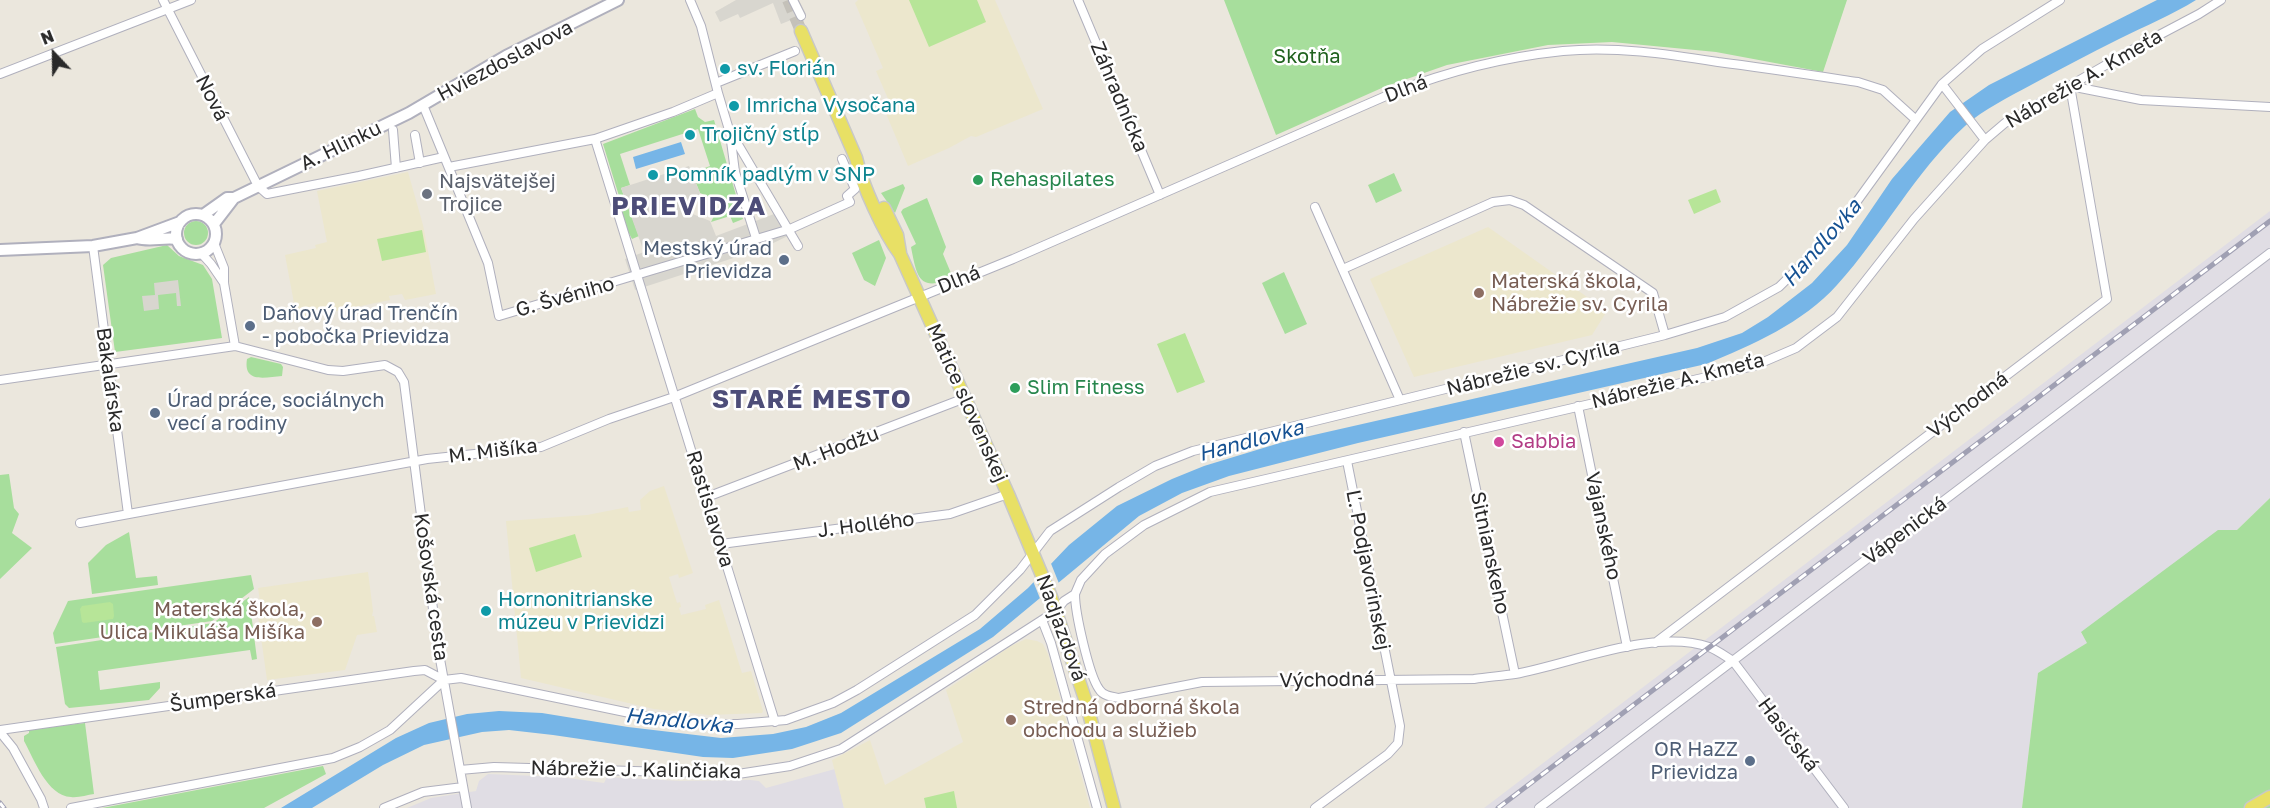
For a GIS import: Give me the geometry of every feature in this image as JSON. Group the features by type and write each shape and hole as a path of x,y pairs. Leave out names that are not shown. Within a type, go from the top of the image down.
{"main road":[{"name":"Matice slovenskej","path":"801,31 886,234 900,255 919,296 1033,553"},
{"name":"Nadjazdová","path":"1033,553 1071,650 1114,808"},
{"path":"2251,808 2270,797"}],"street":[{"name":"Nová","path":"163,0 258,186"},
{"path":"0,74 191,0"},
{"name":"Hviezdoslavova","path":"423,105 516,51 618,0"},
{"path":"690,0 701,26 730,133 735,171 756,238"},
{"path":"793,0 801,16"},
{"name":"Záhradnícka","path":"1078,0 1160,195"},
{"name":"Nábrežie sv. Cyrila","path":"775,722 833,703 975,615 1001,591 1050,531 1155,466 1194,452 1665,335 1725,317 1779,287 1834,233 1942,84 1982,49 2060,0"},
{"name":"Nábrežie A. Kmeťa","path":"1056,611 1064,601 1075,594 1081,580 1105,554 1144,525 1210,492 1754,366 1796,348 1837,317 1914,219 1985,140 2005,123 2221,0"},
{"path":"716,83 795,51"},
{"name":"Dlhá","path":"919,296 1021,255 1395,92 1449,73 1496,61 1565,51 1653,52 1858,82 1883,90 1915,119"},
{"path":"1942,84 1985,140"},
{"path":"2070,86 2141,100 2270,107"},
{"name":"Východná","path":"1655,643 2107,299 2070,86"},
{"path":"423,105 449,167 595,139 673,112 718,93"},
{"name":"A. Hlinku","path":"214,224 234,198 423,105"},
{"name":"A. Hlinku","path":"258,186 267,194 396,168 393,130"},
{"path":"730,133 790,229 798,246"},
{"path":"415,135 420,163"},
{"name":"Rastislavova","path":"595,139 634,277 643,297 707,497 775,722"},
{"path":"396,168 444,157"},
{"name":"G. Švéniho","path":"449,167 488,263 499,316 790,229 850,202 847,196 855,189 842,159"},
{"name":"A. Hlinku","path":"0,250 93,246 137,238 180,222 190,214 203,215 227,198 234,198"},
{"path":"1342,269 1493,202 1510,200 1524,205 1653,293 1665,335"},
{"path":"1315,207 1400,400"},
{"path":"180,222 177,239 186,251 201,253 214,243 216,234 214,224 203,215"},
{"name":"A. Hlinku","path":"137,238 148,241 163,237 177,239"},
{"path":"0,380 235,346 224,283 224,268 214,243"},
{"name":"Bakalárska","path":"93,246 128,514"},
{"path":"201,253 224,283"},
{"name":"Vápenická","path":"1539,808 2270,253"},
{"name":"M. Mišíka","path":"80,523 414,462 541,447 609,418 674,397 919,296"},
{"name":"Košovská cesta","path":"235,346 328,370 343,371 385,365 394,369 404,382 438,648 467,808"},
{"name":"M. Hodžu","path":"707,497 965,398"},
{"name":"Vajanského","path":"1578,406 1628,646"},
{"name":"Sitnianskeho","path":"1464,432 1515,674"},
{"name":"Ľ. Podjavorinskej","path":"1315,808 1388,754 1398,743 1400,726 1347,460"},
{"name":"J. Hollého","path":"721,544 950,514 1008,494"},
{"name":"Východná","path":"1075,594 1075,608 1082,636 1099,690 1119,699 1202,682 1474,679 1515,674 1628,646 1655,643 1689,643 1710,647 1733,661"},
{"name":"Nábrežie J. Kalinčiaka","path":"460,770 494,767 724,774 790,766 826,755 855,741 1056,611"},
{"path":"1042,620 1051,643 1097,808"},
{"path":"1066,637 1082,636"},
{"name":"Hasičská","path":"1733,661 1844,808"},
{"name":"Šumperská","path":"44,808 13,748 0,731 393,673 425,670 444,680 461,678 649,717 712,724 775,722"},
{"path":"71,808 333,758 360,747 390,729 444,680"},
{"path":"384,808 423,792 463,787"}],"shaded area":[{"path":"736,0 799,0 806,14 781,24 773,3 740,18 738,14 720,22 715,12"},
{"path":"858,0 995,0 1043,109 976,137 971,136 908,166 882,104 889,101 876,71 883,68 855,3"},
{"path":"689,166 700,193 690,213 710,221 716,236 782,211 794,233 761,249 635,290 625,259 644,252 621,188"},
{"path":"408,172 423,225 436,294 405,300 402,294 389,296 390,300 297,319 285,255 316,248 315,245 327,242 317,191"},
{"path":"2270,211 2270,498 2237,530 2081,633 2088,643 2038,673 2022,808 1484,808"},
{"name":"Materská škola, Nábrežie sv. Cyrila","path":"1488,227 1607,311 1592,335 1414,377 1370,279"},
{"path":"178,280 181,306 177,306 176,293 158,295 159,309 144,311 142,296 155,295 154,283"},
{"path":"664,486 693,573 679,578 678,574 669,577 677,603 680,602 681,615 706,609 705,605 719,600 742,673 751,671 762,713 709,715 654,709 521,678 506,521 587,515 628,507 629,512 641,510 640,500 650,491"},
{"name":"Materská škola, Ulica Mikuláša Mišíka","path":"368,572 372,616 374,616 377,632 357,635 345,670 267,680 258,616 262,615 258,588"},
{"name":"Stredná odborná škola obchodu a služieb","path":"1026,639 1043,644 1048,654 1090,808 844,808 832,760 870,740 885,785 963,742 946,690 1011,646"},
{"path":"835,769 844,808 407,808 431,798 476,791 479,781 488,774 560,777 604,783 607,777 680,781 750,780 759,781 766,788"}],"green space":[{"path":"909,0 977,0 986,22 929,47"},
{"name":"Skotňa","path":"1224,0 1847,0 1823,72 1716,52 1612,42 1548,45 1447,65 1384,87 1276,135"},
{"path":"695,109 698,117 705,122 714,120 743,219 733,223 730,216 711,222 721,202 700,193 692,173 710,166 698,129 620,154 630,185 621,188 639,236 632,239 623,222 619,196 603,144"},
{"path":"1394,173 1402,191 1376,203 1368,185"},
{"path":"903,184 905,188 895,213 881,193"},
{"path":"1716,189 1721,202 1694,214 1688,200"},
{"path":"927,198 946,247 943,254 953,278 942,282 926,283 918,274 911,247 916,244 901,212"},
{"path":"196,221 204,225 208,233 204,241 196,245 188,241 184,233 188,225"},
{"path":"422,230 426,252 382,261 377,239"},
{"path":"879,240 886,258 875,286 864,280 852,253"},
{"path":"167,245 179,256 203,265 212,279 222,338 115,352 103,265 111,258"},
{"path":"1284,272 1307,324 1285,334 1262,283"},
{"path":"1185,333 1205,382 1177,393 1157,344"},
{"path":"251,357 281,364 282,376 263,378 252,376 247,367 247,359"},
{"path":"9,474 14,508 19,514 12,533 32,548 0,579 0,475"},
{"path":"2270,498 2270,808 2022,808 2038,673 2087,643 2081,632 2218,530 2237,530"},
{"path":"129,532 136,578 157,576 158,585 92,594 88,563 106,545"},
{"path":"575,534 582,557 536,572 529,548"},
{"path":"251,575 254,589 212,621 55,644 53,633 68,601"},
{"path":"249,597 257,659 252,660 250,650 98,671 100,690 160,682 160,688 149,700 69,708 65,704 56,647 213,623"},
{"path":"110,602 113,604 113,619 82,622 80,609 82,606"},
{"path":"85,723 94,794 80,797 63,795 48,784 42,775 24,741 24,736 29,733 29,729"},
{"path":"323,766 326,774 264,808 102,808"},
{"path":"954,791 957,808 926,808 924,798"}],"water":[{"path":"2157,0 2196,0 2053,73 1972,120 1930,163 1854,265 1823,299 1776,332 1723,357 1706,364 1358,443 1229,476 1182,493 1139,516 993,637 841,733 792,749 733,758 703,757 509,730 482,732 424,745 383,765 312,808 281,808 396,738 429,723 467,714 499,711 542,713 628,727 721,738 773,734 806,727 841,713 980,629 1028,588 1069,545 1117,506 1172,479 1204,466 1283,442 1697,348 1742,333 1768,317 1812,283 1847,245 1892,179 1950,112 1989,85"},
{"path":"681,142 685,154 636,169 633,157"}],"pier":[{"path":"1050,561 1060,586 1041,601 1031,581"}],"tunnel":[{"path":"788,0 801,31"}],"railway":[{"path":"1498,808 2270,221"},
{"path":"0,803 4,808"}],"place":[{"name":"sv. Florián","path":"725,69"},
{"name":"Imricha Vysočana","path":"734,106"},
{"name":"Trojičný stĺp","path":"690,135"},
{"name":"Pomník padlým v SNP","path":"653,175"},
{"name":"Rehaspilates","path":"978,180"},
{"name":"Najsvätejšej Trojice","path":"427,194"},
{"name":"Mestský úrad Prievidza","path":"784,260"},
{"name":"Materská škola, Nábrežie sv. Cyrila","path":"1479,293"},
{"name":"Daňový úrad Trenčín - pobočka Prievidza","path":"250,326"},
{"name":"Slim Fitness","path":"1015,388"},
{"name":"Úrad práce, sociálnych vecí a rodiny","path":"155,413"},
{"name":"Sabbia","path":"1499,442"},
{"name":"Hornonitrianske múzeu v Prievidzi","path":"486,611"},
{"name":"Materská škola, Ulica Mikuláša Mišíka","path":"317,622"},
{"name":"Stredná odborná škola obchodu a služieb","path":"1011,720"},
{"name":"OR HaZZ Prievidza","path":"1750,761"}],"district":[{"name":"PRIEVIDZA","path":"689,207"},
{"name":"STARÉ MESTO","path":"812,400"}],"water label":[{"name":"Handlovka","path":"1822,243"},
{"name":"Handlovka","path":"1251,441"},
{"name":"Handlovka","path":"679,721"}]}
